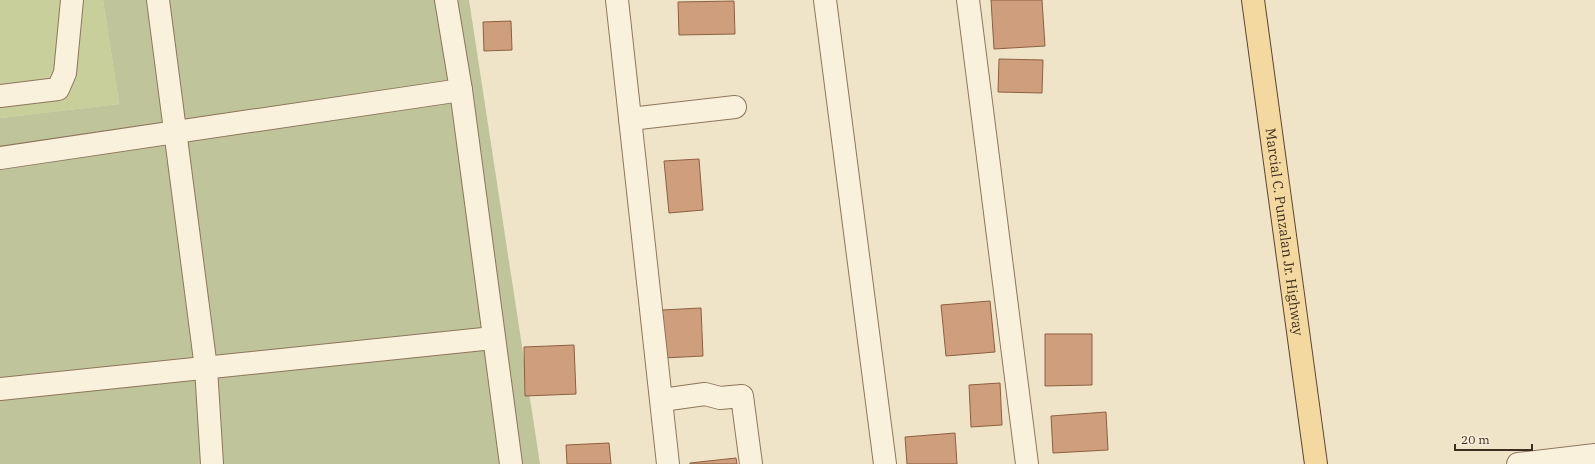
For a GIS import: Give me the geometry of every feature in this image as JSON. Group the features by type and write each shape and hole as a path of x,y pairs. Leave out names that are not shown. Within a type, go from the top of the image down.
{"main road":[{"name":"Marcial C. Punzalan Jr. Highway","path":"1253,0 1316,464"}],"street":[{"path":"0,96 58,89 65,73 72,0"},
{"path":"158,0 206,368 212,464"},
{"path":"446,0 461,90 511,464"},
{"path":"617,0 668,464"},
{"path":"825,0 885,464"},
{"path":"968,0 1027,464"},
{"path":"0,158 461,90"},
{"path":"630,119 735,108"},
{"path":"0,389 493,338"},
{"path":"662,400 705,394 720,398 742,396 751,464"},
{"path":"1518,464 1595,455"}],"green space":[{"path":"0,0 103,0 119,104 0,118"},
{"path":"103,0 469,0 540,464 0,464 0,118 119,104"}],"building":[{"path":"991,0 1042,0 1045,46 994,49"},
{"path":"734,1 735,34 679,35 678,2"},
{"path":"511,21 512,50 484,51 483,22"},
{"path":"999,59 1043,60 1042,93 998,92"},
{"path":"699,159 703,210 669,213 664,161"},
{"path":"990,301 995,352 946,356 941,305"},
{"path":"701,308 703,356 664,358 662,310"},
{"path":"1045,334 1092,334 1092,385 1045,386"},
{"path":"574,345 576,394 525,396 524,347"},
{"path":"1000,383 1002,425 971,427 969,385"},
{"path":"1106,412 1108,450 1053,453 1051,416"},
{"path":"955,433 957,464 907,464 905,437"},
{"path":"609,443 611,464 567,464 566,445"},
{"path":"736,458 737,464 690,464 690,463"}]}
